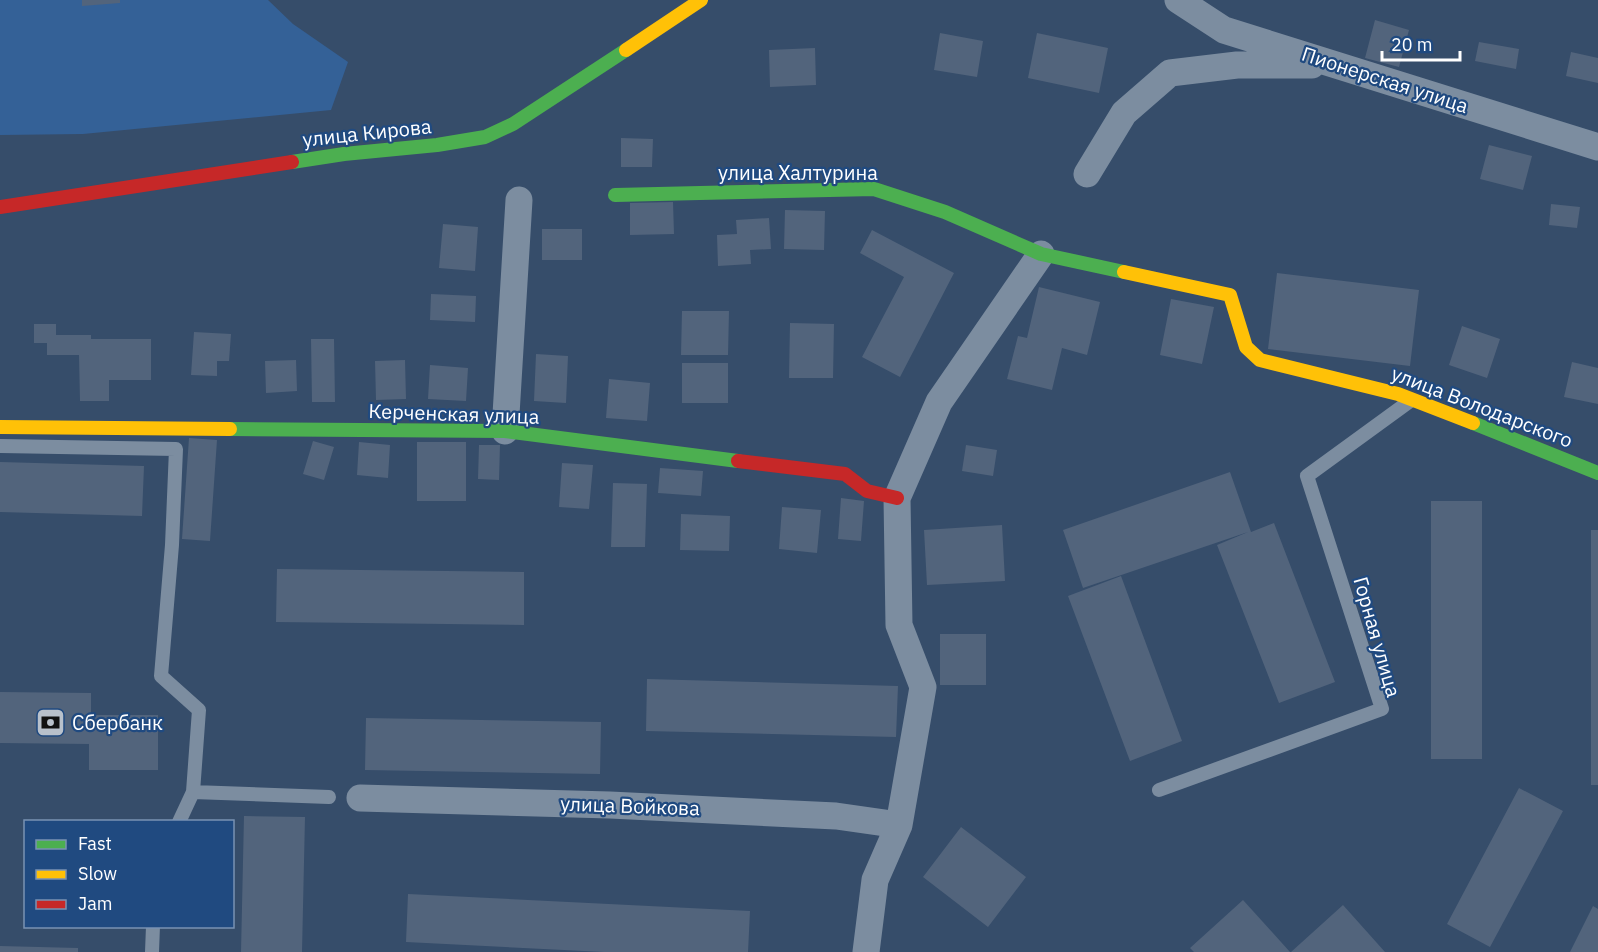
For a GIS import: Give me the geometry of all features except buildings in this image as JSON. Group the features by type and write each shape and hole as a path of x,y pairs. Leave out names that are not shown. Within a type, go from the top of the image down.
{"street":[{"name":"улица Кирова","path":"0,207 344,154 438,145 485,136 520,119 701,0"},
{"name":"Пионерская улица","path":"1178,0 1224,30 1598,147"},
{"path":"1087,174 1124,113 1170,73 1238,64 1343,66"},
{"name":"улица Халтурина","path":"615,195 874,189 945,212 1041,254"},
{"path":"505,431 519,200"},
{"path":"866,952 875,880 899,825 923,687 899,625 897,498 939,402 1041,254"},
{"name":"улица Володарского","path":"1041,254 1230,295 1246,347 1260,360 1398,394 1598,472"},
{"name":"Керченская улица","path":"1,427 505,431 845,474 867,491 897,498"},
{"name":"улица Войкова","path":"360,798 610,805 836,816 899,825"}],"lane":[{"name":"Горная улица","path":"1159,790 1382,709 1307,476 1412,399"},
{"path":"0,446 176,449 172,545 161,676 199,710 193,792 180,820"},
{"path":"193,792 329,797"},
{"path":"152,952 153,928"}],"shaded area":[{"path":"0,0 268,0 293,24 348,62 331,110 83,134 0,135"}],"traffic: fast":[{"path":"292,162 485,137 513,124 626,50"},
{"path":"615,195 874,189 945,212 1041,254 1124,272"},
{"path":"1473,423 1598,473"},
{"path":"230,429 505,431 738,461"}],"traffic: slow":[{"path":"626,50 701,0"},
{"path":"1124,272 1230,295 1246,347 1260,360 1398,394 1473,423"},
{"path":"1,427 230,429"}],"traffic: jam":[{"path":"0,207 292,162"},
{"path":"738,461 845,474 867,491 897,498"}],"place":[{"name":"Сбербанк","path":"51,723"}]}
